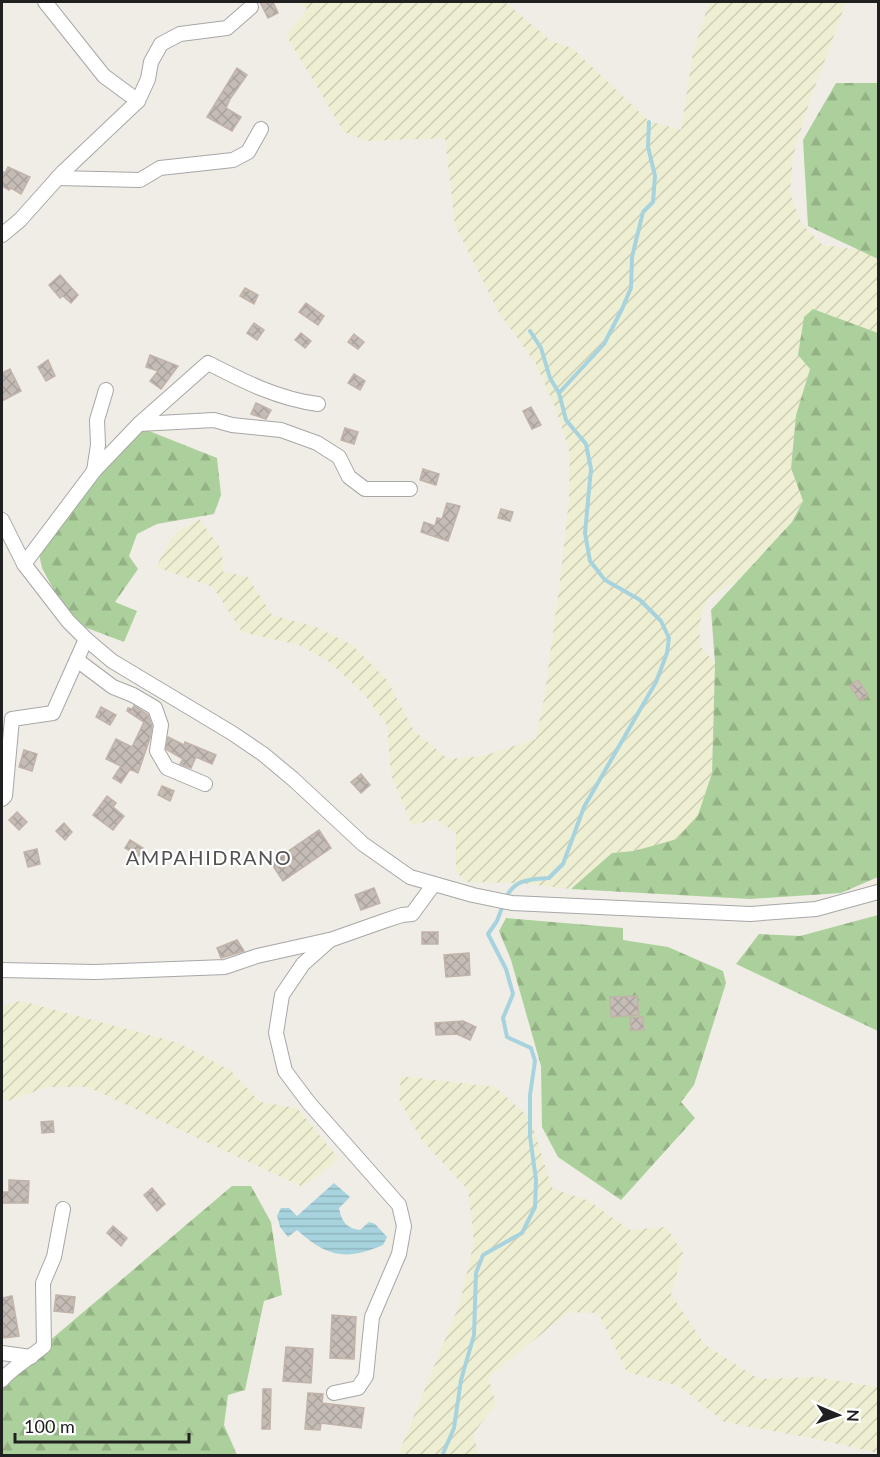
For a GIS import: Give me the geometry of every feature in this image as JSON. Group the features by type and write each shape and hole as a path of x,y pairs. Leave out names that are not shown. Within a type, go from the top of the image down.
{"street":[{"path":"45,2 104,76 138,101"},
{"path":"2,235 20,220 57,178 138,101 148,79 151,62 161,44 180,33 227,28 251,7"},
{"path":"57,178 140,180 160,168 233,160 248,152 261,129"},
{"path":"24,564 94,471 139,424 208,363 249,383 295,401 318,404"},
{"path":"94,471 98,445 97,420 106,390"},
{"path":"139,424 214,420 232,425 281,430 317,443 339,457 349,477 365,489 410,489"},
{"path":"2,520 24,564 68,621 86,639 112,661 263,754 363,844 410,877 472,895 512,903 750,914 816,909 879,892"},
{"path":"2,799 5,796 12,719 53,713 86,639"},
{"path":"77,660 113,687 155,708 162,725 157,751 167,768 205,784"},
{"path":"2,970 95,972 225,967 257,956 330,940 393,918 412,914 434,884"},
{"path":"330,940 303,964 282,995 276,1033 285,1071 309,1103 399,1205 404,1226 399,1254 372,1317 366,1376 358,1388 334,1393"},
{"path":"2,1380 13,1367 31,1357 44,1346 43,1283 54,1257 63,1209"},
{"path":"2,1353 31,1357"}],"green space":[{"path":"297,2 505,2 551,41 572,48 649,121 681,130 693,53 709,2 846,2 809,103 793,156 790,193 802,225 823,245 860,250 878,259 878,333 813,309 810,369 796,415 791,468 803,501 792,522 737,581 709,597 701,615 699,645 715,663 712,773 698,815 678,839 634,851 612,853 571,889 520,883 467,882 456,872 456,833 436,819 412,825 391,775 387,725 363,693 327,660 299,645 242,632 213,587 156,567 174,534 199,519 222,550 223,572 247,576 272,615 316,627 352,645 387,680 414,731 448,759 483,756 536,739 544,699 559,589 569,500 570,453 555,407 536,364 498,311 455,225 445,138 367,141 344,132 286,35 307,9"},
{"path":"836,83 878,83 878,259 808,226 803,140"},
{"path":"813,309 878,333 878,877 841,893 750,899 571,889 612,853 634,851 677,839 698,815 712,773 715,663 711,610 792,522 803,501 791,468 796,415 810,369 798,355 804,317"},
{"path":"144,429 217,458 221,495 214,514 157,524 137,534 129,556 138,569 115,602 137,611 124,642 87,628 65,611 42,568 39,554 104,471"},
{"path":"878,915 878,1031 736,964 759,934 800,936"},
{"path":"506,918 623,928 623,940 668,947 723,971 726,983 694,1085 681,1102 695,1118 621,1200 558,1157 542,1127 541,1066 511,960 499,931"},
{"path":"21,1001 179,1043 231,1071 260,1102 297,1108 339,1159 303,1187 88,1087 47,1087 2,1103 2,1005"},
{"path":"401,1076 495,1087 530,1118 552,1188 589,1201 630,1230 666,1227 683,1253 671,1294 705,1345 759,1379 814,1377 878,1387 878,1453 724,1422 679,1386 627,1372 598,1313 569,1312 488,1377 496,1404 473,1434 479,1455 398,1455 460,1303 474,1242 468,1190 421,1139 399,1099"},
{"path":"232,1186 251,1186 271,1222 282,1295 264,1301 245,1390 228,1395 224,1425 237,1455 2,1456 2,1381"}],"water":[{"path":"334,1183 350,1197 339,1208 345,1224 360,1230 369,1222 375,1224 387,1237 383,1245 358,1253 337,1254 318,1246 297,1230 288,1237 280,1227 277,1216 281,1208 289,1208 297,1216"}],"building":[{"path":"260,2 273,2 278,13 268,18"},
{"path":"237,68 247,75 226,108 241,117 232,131 207,117"},
{"path":"8,167 30,177 21,194 2,186 2,171 5,173"},
{"path":"60,275 78,295 71,303 63,296 60,298 49,285"},
{"path":"245,288 258,295 254,304 240,296"},
{"path":"306,303 324,316 318,325 299,312"},
{"path":"254,323 264,330 257,340 247,333"},
{"path":"301,333 311,341 305,348 295,340"},
{"path":"354,334 364,342 358,349 348,342"},
{"path":"150,355 178,366 161,389 150,381 158,371 146,367"},
{"path":"48,360 55,376 46,381 38,367"},
{"path":"10,369 21,391 2,401 2,373"},
{"path":"354,374 365,381 360,390 348,383"},
{"path":"256,403 271,410 266,419 251,414"},
{"path":"531,407 541,425 532,429 523,411"},
{"path":"345,428 358,432 354,444 341,440"},
{"path":"423,469 439,474 436,485 420,480"},
{"path":"447,503 460,506 448,541 421,532 424,522 435,526 437,518 442,519"},
{"path":"501,509 513,512 510,521 498,518"},
{"path":"858,680 868,695 860,701 850,686"},
{"path":"134,706 148,715 152,726 150,738 138,773 130,769 121,783 113,778 121,766 106,759 116,739 132,747 144,722 127,711 128,708 132,709"},
{"path":"101,707 116,715 110,725 96,717"},
{"path":"168,737 184,745 185,742 216,755 212,764 196,757 191,768 180,764 183,759 166,749"},
{"path":"24,750 37,754 32,771 19,767"},
{"path":"361,774 370,785 361,793 351,782"},
{"path":"162,786 174,791 170,801 158,795"},
{"path":"107,796 116,803 113,807 124,816 113,830 93,815"},
{"path":"17,812 27,822 19,830 9,820"},
{"path":"64,823 72,832 65,840 56,831"},
{"path":"319,830 331,848 283,881 271,863"},
{"path":"130,840 143,848 139,856 125,848"},
{"path":"37,849 40,864 28,867 24,852"},
{"path":"374,888 380,903 361,910 355,895"},
{"path":"422,932 438,932 438,944 422,944"},
{"path":"237,940 244,951 221,958 217,948"},
{"path":"469,953 470,975 446,977 444,955"},
{"path":"637,996 639,1015 611,1017 610,997"},
{"path":"643,1017 644,1030 631,1030 630,1018"},
{"path":"463,1021 476,1027 470,1040 457,1034 436,1035 435,1023"},
{"path":"53,1121 54,1132 42,1133 41,1122"},
{"path":"9,1180 29,1181 28,1203 2,1203 2,1192 9,1192"},
{"path":"152,1188 165,1204 157,1211 144,1195"},
{"path":"113,1226 127,1238 121,1246 107,1233"},
{"path":"56,1295 75,1297 73,1313 54,1311"},
{"path":"12,1296 19,1336 4,1338 2,1298"},
{"path":"332,1315 356,1317 354,1359 330,1358"},
{"path":"286,1347 313,1349 311,1383 283,1381"},
{"path":"263,1389 271,1389 270,1429 262,1429"},
{"path":"308,1393 323,1394 322,1403 364,1408 361,1428 321,1423 320,1430 305,1429"}],"waterway":[{"path":"559,393 604,344 631,288 632,257 643,212 653,202 655,176 648,147 649,122 649,126"},
{"path":"506,898 518,884 524,881 549,878 563,864 584,807 656,682 667,653 669,638 661,621 640,600 605,580 590,561 585,533 591,469 586,444 566,420 559,393 550,378 541,348 530,331"},
{"path":"442,1456 454,1428 461,1380 474,1335 476,1273 483,1255 522,1233 535,1207 536,1180 530,1136 530,1095 535,1061 531,1048 507,1037 503,1018 513,994 506,969 488,934 497,921 503,905"}],"district":[{"name":"AMPAHIDRANO","path":"209,857"}]}
